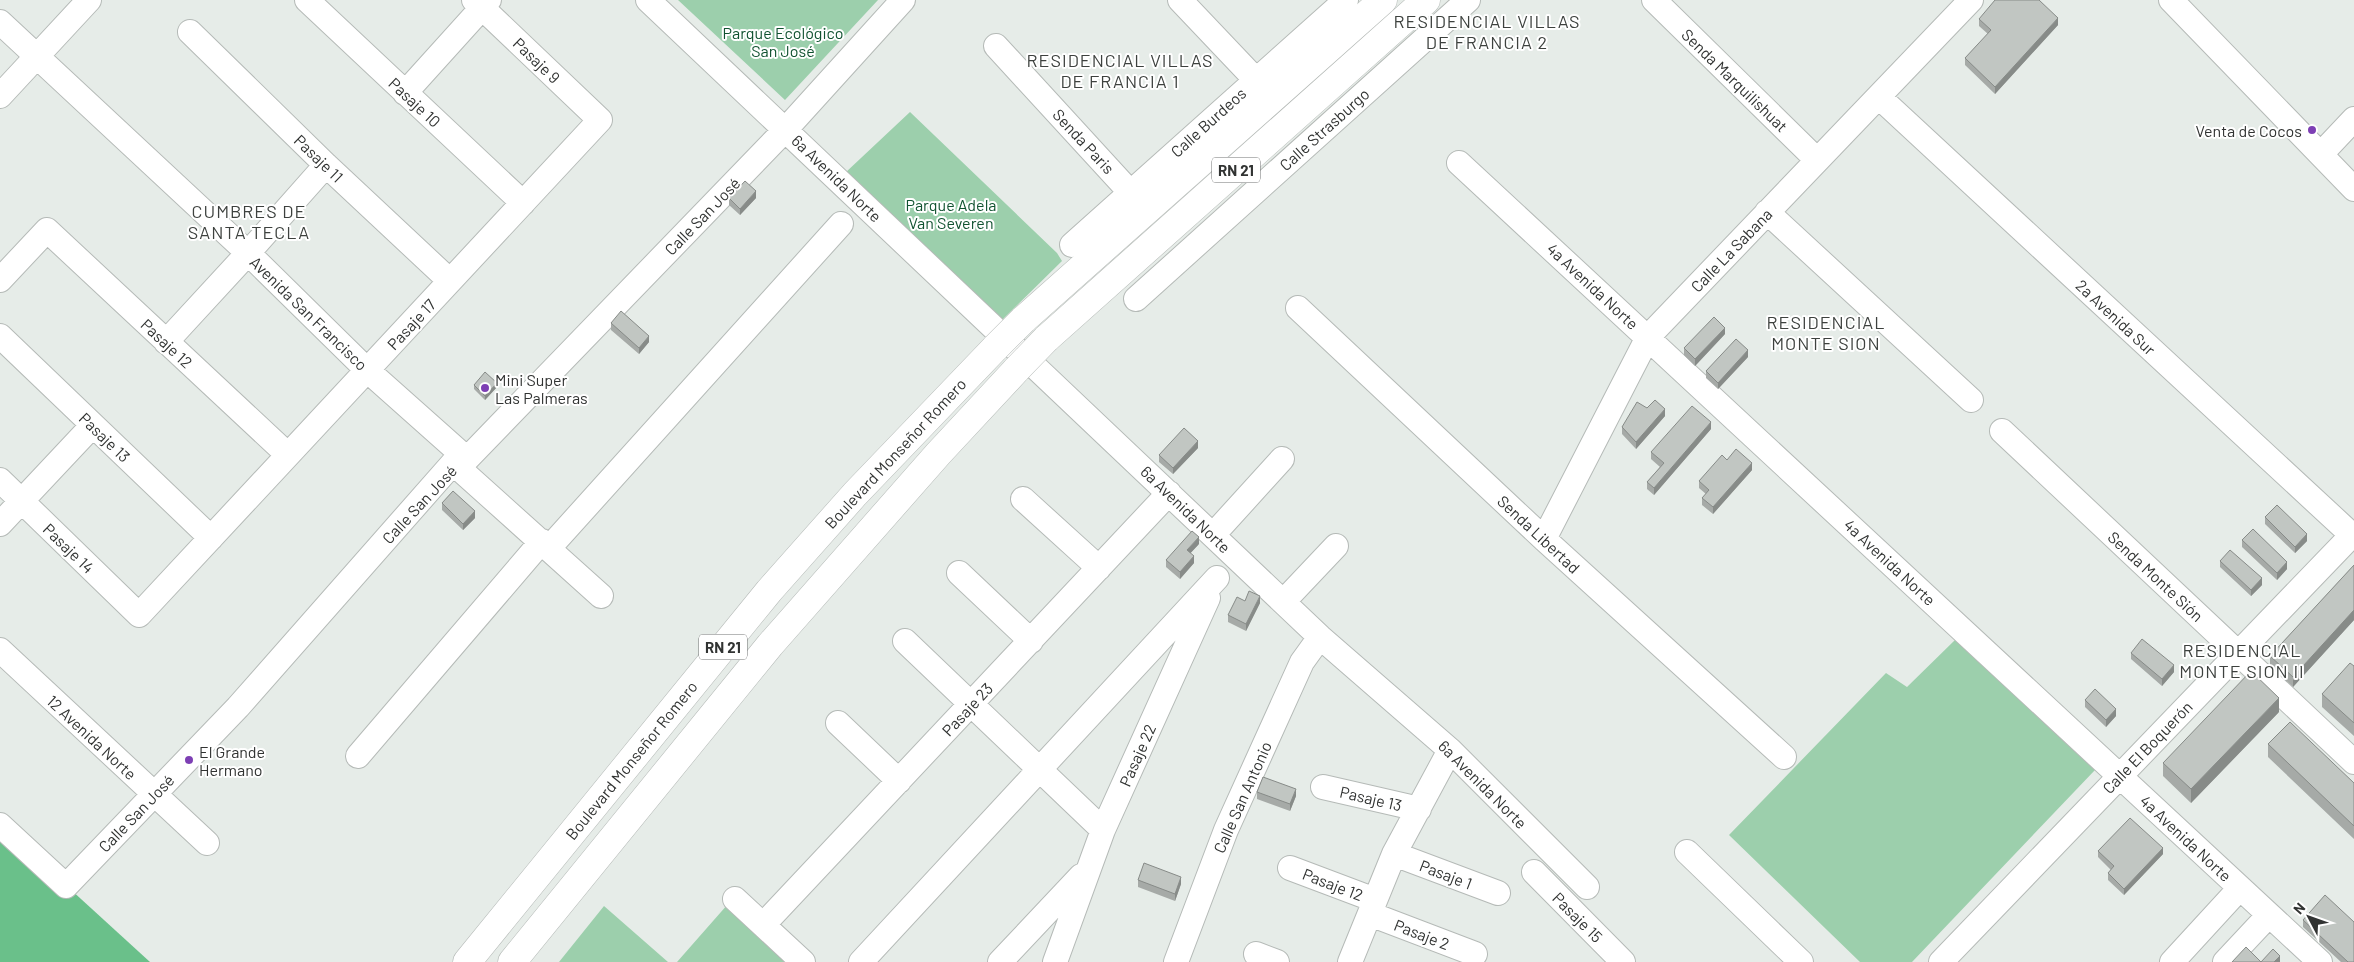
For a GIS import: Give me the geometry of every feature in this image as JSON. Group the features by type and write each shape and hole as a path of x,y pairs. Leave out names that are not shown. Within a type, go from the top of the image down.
{"highway":[{"name":"Boulevard Monseñor Romero","path":"466,962 770,591 860,488 1023,320 1383,0"},
{"name":"Boulevard Monseñor Romero","path":"512,962 770,645 931,461 1017,368 1046,339 1426,0"}],"street":[{"path":"0,96 89,0"},
{"name":"Pasaje 10","path":"307,0 523,203"},
{"name":"6a Avenida Norte","path":"648,0 1320,637 1450,750 1586,887"},
{"name":"Calle San José","path":"0,825 66,886 238,708 460,461 786,129 903,0"},
{"path":"1180,0 1255,79"},
{"name":"Calle Burdeos","path":"1072,245 1255,79 1346,0"},
{"name":"Calle Strasburgo","path":"1136,299 1468,0"},
{"name":"Senda Marquilishuat","path":"1654,0 1817,160"},
{"name":"Calle La Sabana","path":"1544,539 1648,337 1971,0"},
{"path":"2171,0 2354,189"},
{"path":"405,93 482,3"},
{"name":"Pasaje 9","path":"482,3 600,120"},
{"name":"Avenida San Francisco","path":"0,22 248,253 546,545 601,596"},
{"name":"Pasaje 11","path":"190,32 326,165 450,281"},
{"name":"Senda Paris","path":"996,46 1130,192"},
{"name":"2a Avenida Sur","path":"1879,97 2353,535"},
{"path":"2321,154 2354,119"},
{"name":"Pasaje 17","path":"139,615 600,120"},
{"name":"4a Avenida Norte","path":"1459,163 2320,962"},
{"path":"166,342 326,165"},
{"path":"1767,212 1971,400"},
{"path":"358,756 546,545 841,224"},
{"name":"Pasaje 12","path":"0,280 47,230 288,455"},
{"name":"Senda Libertad","path":"1298,308 1544,539 1784,757"},
{"name":"Pasaje 13","path":"0,336 211,538"},
{"path":"0,524 93,425"},
{"name":"Senda Monte Sión","path":"2002,431 2354,762"},
{"path":"1213,535 1282,459"},
{"name":"Pasaje 14","path":"0,480 139,615"},
{"name":"Pasaje 23","path":"763,925 971,706 1169,493"},
{"path":"1023,498 1099,568"},
{"name":"Calle El Boquerón","path":"1941,962 2238,652 2353,535"},
{"path":"1283,602 1336,546"},
{"name":"Pasaje 22","path":"1055,962 1103,830 1218,578 1238,559"},
{"path":"959,573 1031,641"},
{"path":"861,962 1218,578"},
{"name":"Calle San Antonio","path":"1176,962 1226,830 1302,662 1320,637"},
{"path":"905,641 1103,830"},
{"name":"12 Avenida Norte","path":"0,650 206,844"},
{"path":"838,723 899,781"},
{"path":"1350,962 1394,854 1450,750"},
{"name":"Pasaje 13","path":"1323,787 1419,809"},
{"path":"1687,852 1801,962"},
{"name":"Pasaje 1","path":"1394,854 1498,893"},
{"name":"Pasaje 12","path":"1290,868 1372,907"},
{"path":"1000,962 1081,876 1089,872"},
{"name":"Pasaje 15","path":"1534,872 1623,962"},
{"path":"2172,962 2240,888"},
{"path":"735,899 803,962"},
{"name":"Pasaje 2","path":"1372,907 1475,954"},
{"path":"2225,962 2269,915"}],"green space":[{"name":"Parque Ecológico San José","path":"678,0 878,0 785,100"},
{"name":"Parque Adela Van Severen","path":"910,112 1057,253 1062,261 1000,322 845,173"},
{"path":"1955,640 2095,770 1912,962 1860,962 1729,835 1886,673 1907,687"},
{"path":"0,825 150,962 0,962"},
{"path":"728,904 790,962 677,962"},
{"path":"604,906 668,962 559,962"}],"building":[{"path":"1995,0 2039,0 2058,18 1995,87 1965,58 1991,30 1979,19"},
{"path":"745,181 756,191 740,209 729,198"},
{"path":"621,311 649,336 639,348 611,323"},
{"path":"1714,317 1725,328 1695,359 1684,348"},
{"path":"1736,339 1748,350 1718,383 1706,371"},
{"name":"Mini Super Las Palmeras","path":"485,372 497,383 485,396 474,385"},
{"path":"1655,400 1665,409 1636,442 1622,427 1637,402 1647,408"},
{"path":"1692,406 1711,422 1654,488 1647,482 1664,463 1651,452"},
{"path":"1184,428 1198,441 1173,468 1159,455"},
{"path":"1736,449 1752,463 1713,507 1702,498 1709,490 1699,481 1722,455 1727,460"},
{"path":"453,491 475,511 463,524 442,503"},
{"path":"2277,505 2307,534 2295,547 2265,517"},
{"path":"2253,529 2287,562 2277,573 2242,540"},
{"path":"1192,531 1199,537 1187,550 1194,556 1180,572 1166,560"},
{"path":"2230,550 2262,578 2251,590 2220,561"},
{"path":"2354,565 2354,610 2293,677 2270,656"},
{"path":"1249,591 1260,596 1246,624 1228,615 1237,597 1245,601"},
{"path":"2142,639 2174,665 2162,679 2131,653"},
{"path":"2350,663 2354,666 2354,723 2322,694"},
{"path":"2251,671 2279,698 2191,789 2163,763"},
{"path":"2095,689 2116,709 2106,720 2085,700"},
{"path":"2290,722 2354,783 2354,826 2268,744"},
{"path":"1263,777 1296,789 1290,804 1257,792"},
{"path":"2130,818 2163,848 2124,889 2108,873 2114,866 2098,851"},
{"path":"1144,863 1181,877 1175,894 1138,880"},
{"path":"2325,895 2354,922 2354,962 2348,962 2303,920"},
{"path":"2246,947 2261,962 2232,962"},
{"path":"2273,949 2280,956 2274,962 2261,962"}],"place":[{"name":"Venta de Cocos","path":"2312,130"},
{"name":"Mini Super Las Palmeras","path":"485,388"},
{"name":"El Grande Hermano","path":"189,760"}],"district":[{"name":"RESIDENCIAL VILLAS DE FRANCIA 2","path":"1487,31"},
{"name":"RESIDENCIAL VILLAS DE FRANCIA 1","path":"1120,70"},
{"name":"CUMBRES DE SANTA TECLA","path":"249,221"},
{"name":"RESIDENCIAL MONTE SION","path":"1826,332"},
{"name":"RESIDENCIAL MONTE SION II","path":"2242,660"}]}
